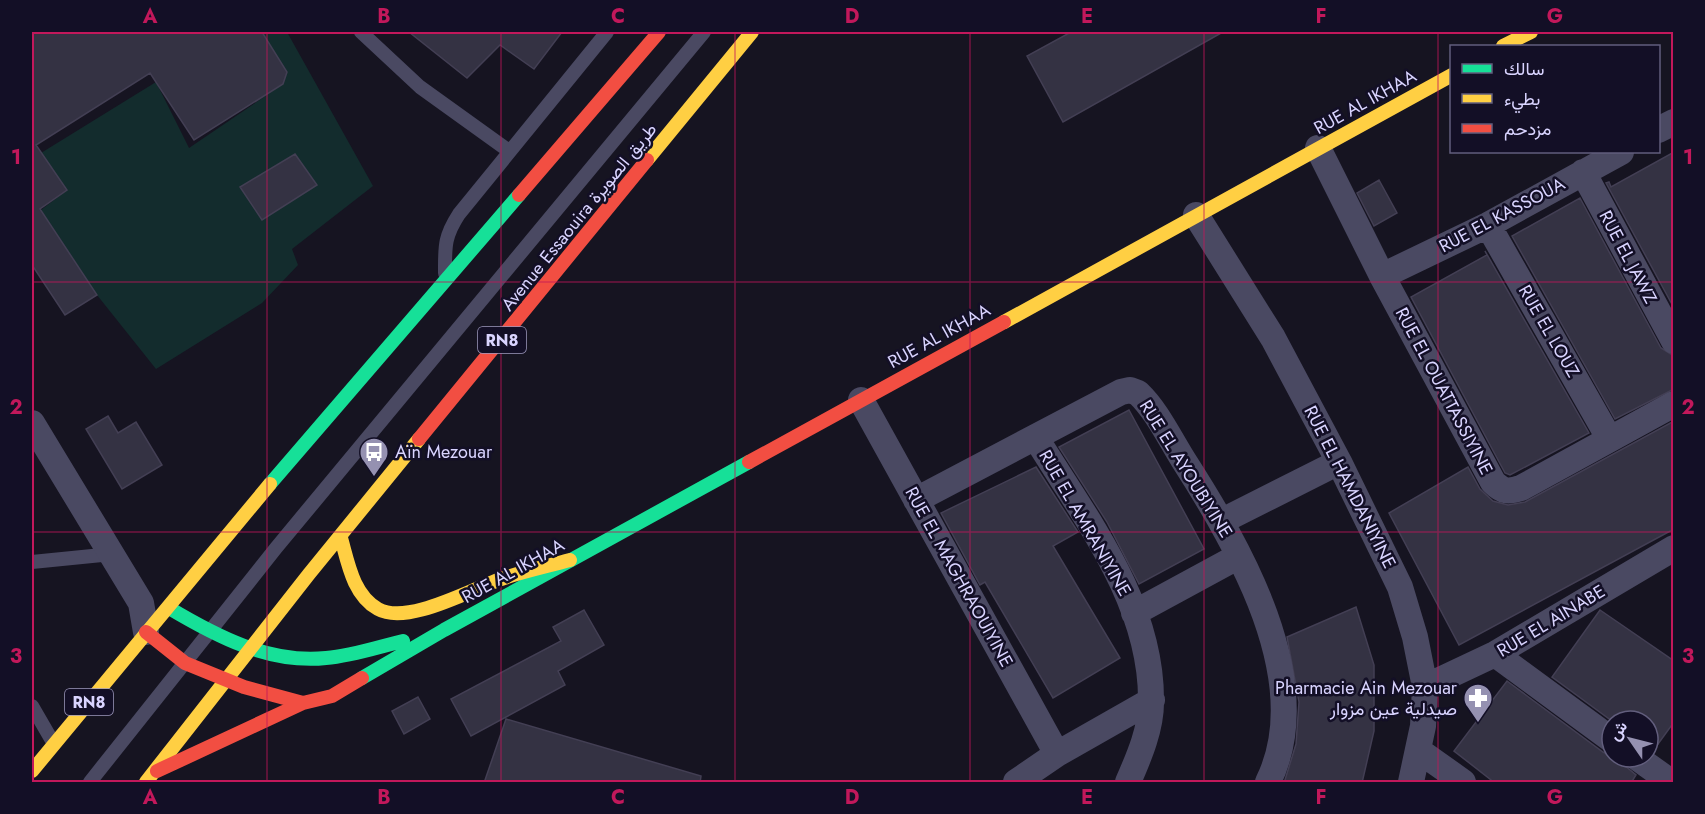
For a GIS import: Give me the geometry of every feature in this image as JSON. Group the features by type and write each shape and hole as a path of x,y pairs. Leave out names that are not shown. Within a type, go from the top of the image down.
{"main road":[{"name":"RN8","path":"32,771 146,632 169,608 239,520 659,32"},
{"name":"Avenue Essaouira طريق الصويرة","path":"251,649 753,32"},
{"path":"1505,45 1531,32"},
{"name":"RUE AL IKHAA","path":"151,777 303,703 332,696 570,560 1450,76"},
{"path":"340,538 352,582 365,600 382,611 403,615 420,611 497,580 570,560"},
{"name":"RUE AL IKHAA","path":"169,608 209,632 251,649 313,659 357,653 444,630"},
{"path":"146,632 185,663 225,681 303,703"},
{"name":"RN8","path":"151,777 251,649"}],"street":[{"path":"1660,129 1674,122"},
{"name":"RUE EL OUATTASSIYINE","path":"1318,148 1382,276 1493,482 1501,490 1509,492 1521,488 1674,404"},
{"name":"RUE EL KASSOUA","path":"1382,276 1488,225 1619,153"},
{"name":"RUE EL JAWZ","path":"1583,172 1674,341"},
{"name":"RUE EL HAMDANIYINE","path":"1196,215 1273,338 1339,462 1400,587 1415,637 1425,687 1423,726 1411,783"},
{"name":"RUE EL LOUZ","path":"1488,225 1610,438"},
{"name":"RUE EL AYOUBIYINE","path":"916,500 1121,392 1130,390 1138,393 1222,521 1267,618 1280,673 1284,724 1268,783"},
{"name":"RUE EL MAGHRAOUIYINE","path":"861,400 1057,754"},
{"path":"32,423 141,603 146,632"},
{"name":"RUE EL AMRANIYINE","path":"1036,438 1128,591 1147,655 1152,700 1145,738 1128,783"},
{"path":"1222,521 1339,462"},
{"name":"RUE EL AINABE","path":"1425,687 1495,654 1674,548"},
{"path":"1134,613 1239,556"},
{"path":"141,603 169,608"},
{"path":"1495,654 1600,731"},
{"path":"1016,783 1057,754 1152,700"},
{"path":"1418,750 1463,783"},
{"path":"1652,769 1671,783"}],"lane":[{"path":"361,32 420,87 509,151"},
{"path":"445,283 443,252 451,226 607,32"},
{"path":"90,783 276,548 704,32"},
{"path":"32,562 112,554"},
{"path":"32,705 54,744"}],"green space":[{"path":"260,32 287,32 373,186 292,249 298,265 262,303 156,369 97,295 41,210 67,190 41,153 156,82 189,148 283,84"}],"building":[{"path":"32,32 262,32 287,72 283,84 194,140 150,73 36,145 67,190 40,209 97,295 65,315 32,265"},
{"path":"409,32 562,32 534,69 500,45 467,78"},
{"path":"1071,32 1223,32 1063,122 1027,56"},
{"path":"1674,152 1674,308 1606,183 1609,182 1611,187"},
{"path":"295,154 317,185 262,220 240,187"},
{"path":"1379,180 1397,213 1374,226 1357,193"},
{"path":"1580,198 1661,348 1674,356 1674,389 1615,419 1512,236"},
{"path":"1485,251 1589,433 1510,475 1505,473 1411,297 1487,255"},
{"path":"1129,410 1204,549 1139,584 1107,522 1059,447"},
{"path":"108,416 118,433 136,422 162,465 122,489 86,429"},
{"path":"1674,421 1674,529 1459,645 1389,513 1468,467 1480,489 1493,501 1508,505 1525,502"},
{"path":"1036,467 1078,532 1053,546 1120,658 1053,698 985,582 980,585 941,513"},
{"path":"1356,607 1374,665 1374,731 1362,783 1284,783 1296,744 1299,702 1287,637"},
{"path":"584,610 604,645 558,671 565,685 471,736 451,699 561,641 553,627"},
{"path":"1600,610 1674,661 1674,722 1660,741 1660,709 1600,709 1600,712 1552,677"},
{"path":"1507,681 1600,750 1600,769 1629,769 1636,775 1631,783 1495,783 1454,751"},
{"path":"418,697 430,719 404,734 392,711"},
{"path":"506,719 701,776 700,783 484,783"}],"traffic: fast":[{"path":"270,484 519,195"},
{"path":"362,678 444,630 749,462"},
{"path":"169,608 224,638 284,657 305,659 336,657 403,641"}],"traffic: slow":[{"path":"647,160 752,32"},
{"path":"1505,45 1531,32"},
{"path":"1004,322 1450,76"},
{"path":"146,782 309,574 419,439"},
{"path":"32,771 270,484"},
{"path":"341,538 357,587 370,603 378,609 391,613 406,613 441,604 504,578 570,560"}],"traffic: jam":[{"path":"519,195 659,32"},
{"path":"419,439 647,160"},
{"path":"749,462 1004,322"},
{"path":"146,632 185,663 244,687 303,703 332,696 362,678"},
{"path":"157,771 303,703"}],"place":[{"name":"Aïn Mezouar","path":"374,478"},
{"name":"Pharmacie Ain Mezouar صيدلية عين مزوار","path":"1478,724"}]}
